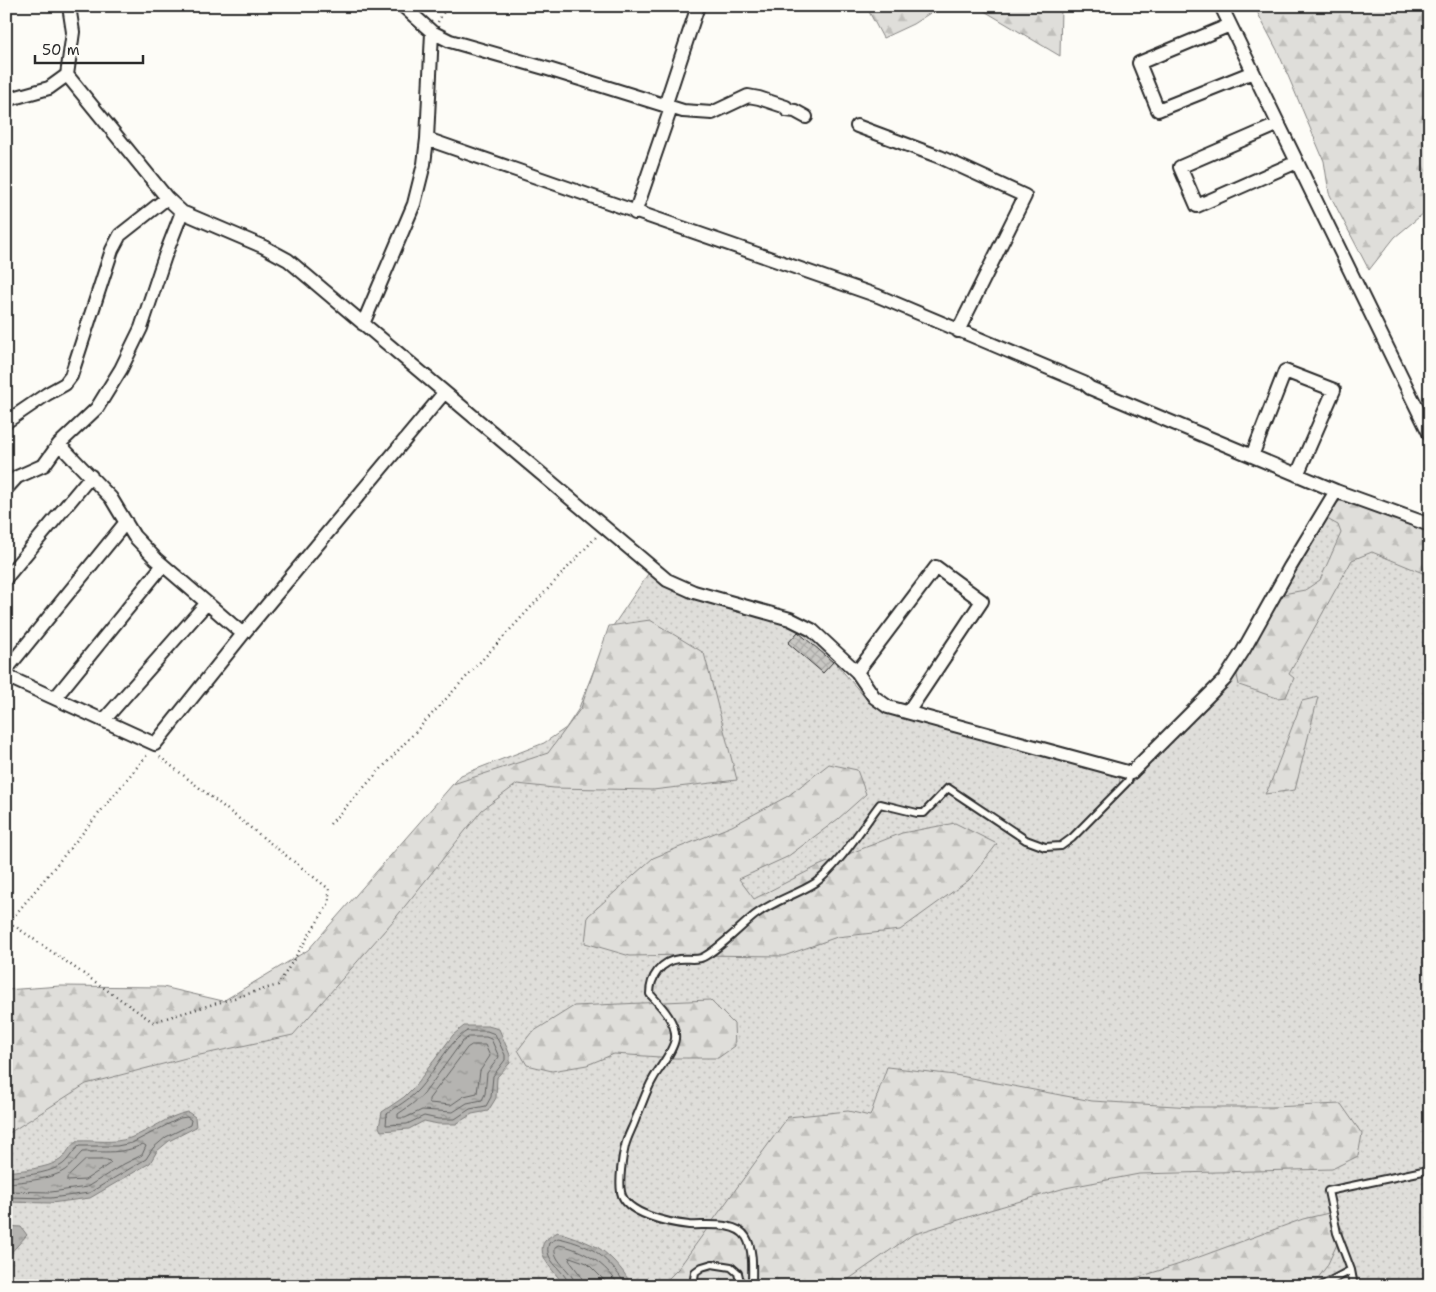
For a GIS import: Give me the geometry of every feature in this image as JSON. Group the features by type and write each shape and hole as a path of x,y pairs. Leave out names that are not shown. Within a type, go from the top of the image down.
{"street":[{"path":"403,6 432,32 450,41 548,69 668,107 683,111 712,113 748,96 786,107 787,110 795,111 806,117"},
{"path":"635,213 698,6"},
{"path":"1221,6 1430,435"},
{"path":"6,100 49,88 67,75 73,32 71,7"},
{"path":"1230,25 1140,63 1158,110 1253,72"},
{"path":"363,324 414,204 424,164 432,32"},
{"path":"67,75 167,198 182,212 264,247 288,260 604,529 667,580 694,592 790,619 812,630 857,672 874,697 888,707 1131,773 1225,679 1336,491"},
{"path":"1279,124 1180,166 1197,206 1297,162"},
{"path":"858,126 940,157 1025,196 958,331"},
{"path":"427,139 635,213 878,296 1084,382 1090,388 1297,475 1430,525"},
{"path":"6,422 65,384 71,376 112,250 120,235 167,198"},
{"path":"6,489 17,477 44,465 59,444 97,408 121,369 141,328 182,212"},
{"path":"1252,456 1285,371 1334,390 1297,475"},
{"path":"6,676 104,720 153,747 243,634 444,393"},
{"path":"59,444 111,498 134,536 206,604 243,634"},
{"path":"6,578 90,476"},
{"path":"6,670 126,522"},
{"path":"55,698 163,565"},
{"path":"857,672 936,567 982,601 908,712"},
{"path":"104,720 206,604"}],"lane":[{"path":"752,1286 750,1243 745,1235 729,1226 688,1225 655,1218 634,1209 621,1194 620,1185 625,1145 653,1080 663,1065 675,1040 673,1027 664,1009 650,994 654,975 666,963 677,959 701,958 757,913 780,899 815,883 833,866 880,804 924,813 948,788 1026,840 1045,847 1061,846 1072,838 1128,781 1131,773"},
{"path":"1354,1286 1351,1270 1337,1234 1328,1191 1424,1172 1430,1168"},
{"path":"693,1286 695,1272 702,1267 712,1264 731,1267 738,1273 741,1286"},
{"path":"1321,1286 1351,1270"}],"path":[{"path":"330,824 604,529"},
{"path":"6,926 153,747 329,889 329,903 278,985 152,1022 10,922"}],"green space":[{"path":"866,6 941,6 913,24 883,38"},
{"path":"976,6 1061,6 1060,56"},
{"path":"1254,6 1430,6 1430,208 1395,237 1369,270 1329,193 1324,161 1278,52"},
{"path":"1340,501 1430,532 1430,1286 6,1286 6,1120 303,966 461,775 544,743 566,728 578,710 609,632 648,574 792,622 815,639 868,701 879,709 1118,776 1120,779 1119,785 1105,800 1110,805 1237,675 1334,505"},
{"path":"1340,501 1430,532 1430,576 1372,552 1352,560 1289,674 1294,678 1286,697 1277,698 1239,685 1237,675 1283,594 1305,590 1320,580 1341,533 1338,525 1327,519 1334,505"},
{"path":"650,620 704,653 737,780 653,790 554,788 517,784 482,810 393,921 293,1035 186,1058 86,1084 6,1135 6,990 60,986 163,987 223,1001 308,950 453,784 548,753 581,708 609,626"},
{"path":"1318,697 1295,790 1265,794 1302,701"},
{"path":"829,764 857,770 866,794 838,819 787,857 739,879 754,899 818,866 902,833 955,823 997,844 969,880 900,930 837,937 784,956 630,956 585,943 588,916 653,858 732,826 788,796"},
{"path":"710,1000 734,1024 735,1046 718,1058 675,1058 614,1054 587,1065 552,1071 527,1065 518,1050 531,1033 574,1006"},
{"path":"887,1067 955,1075 1092,1101 1192,1107 1272,1107 1341,1104 1362,1134 1358,1156 1332,1169 1139,1174 1065,1188 912,1235 839,1286 661,1286 678,1269 788,1117 848,1111 870,1116"},
{"path":"1333,1212 1343,1231 1327,1266 1312,1286 1111,1286 1180,1264 1303,1219"},
{"path":"1427,1273 1430,1273 1430,1286 1415,1286"}],"water":[{"path":"464,1026 488,1026 499,1029 510,1055 510,1063 497,1077 496,1098 488,1111 472,1114 456,1124 438,1124 424,1121 409,1129 381,1131 379,1127 382,1112 404,1097 415,1086 453,1035"},
{"path":"188,1112 195,1117 196,1127 169,1141 157,1151 150,1163 90,1198 51,1203 6,1202 6,1172 34,1169 54,1163 60,1160 78,1141 124,1140"},
{"path":"6,1226 21,1227 27,1235 6,1258"},
{"path":"558,1232 576,1238 605,1252 626,1275 630,1286 565,1286 548,1265 542,1252 545,1241"}],"building":[{"path":"798,632 833,662 823,673 788,643"}]}
